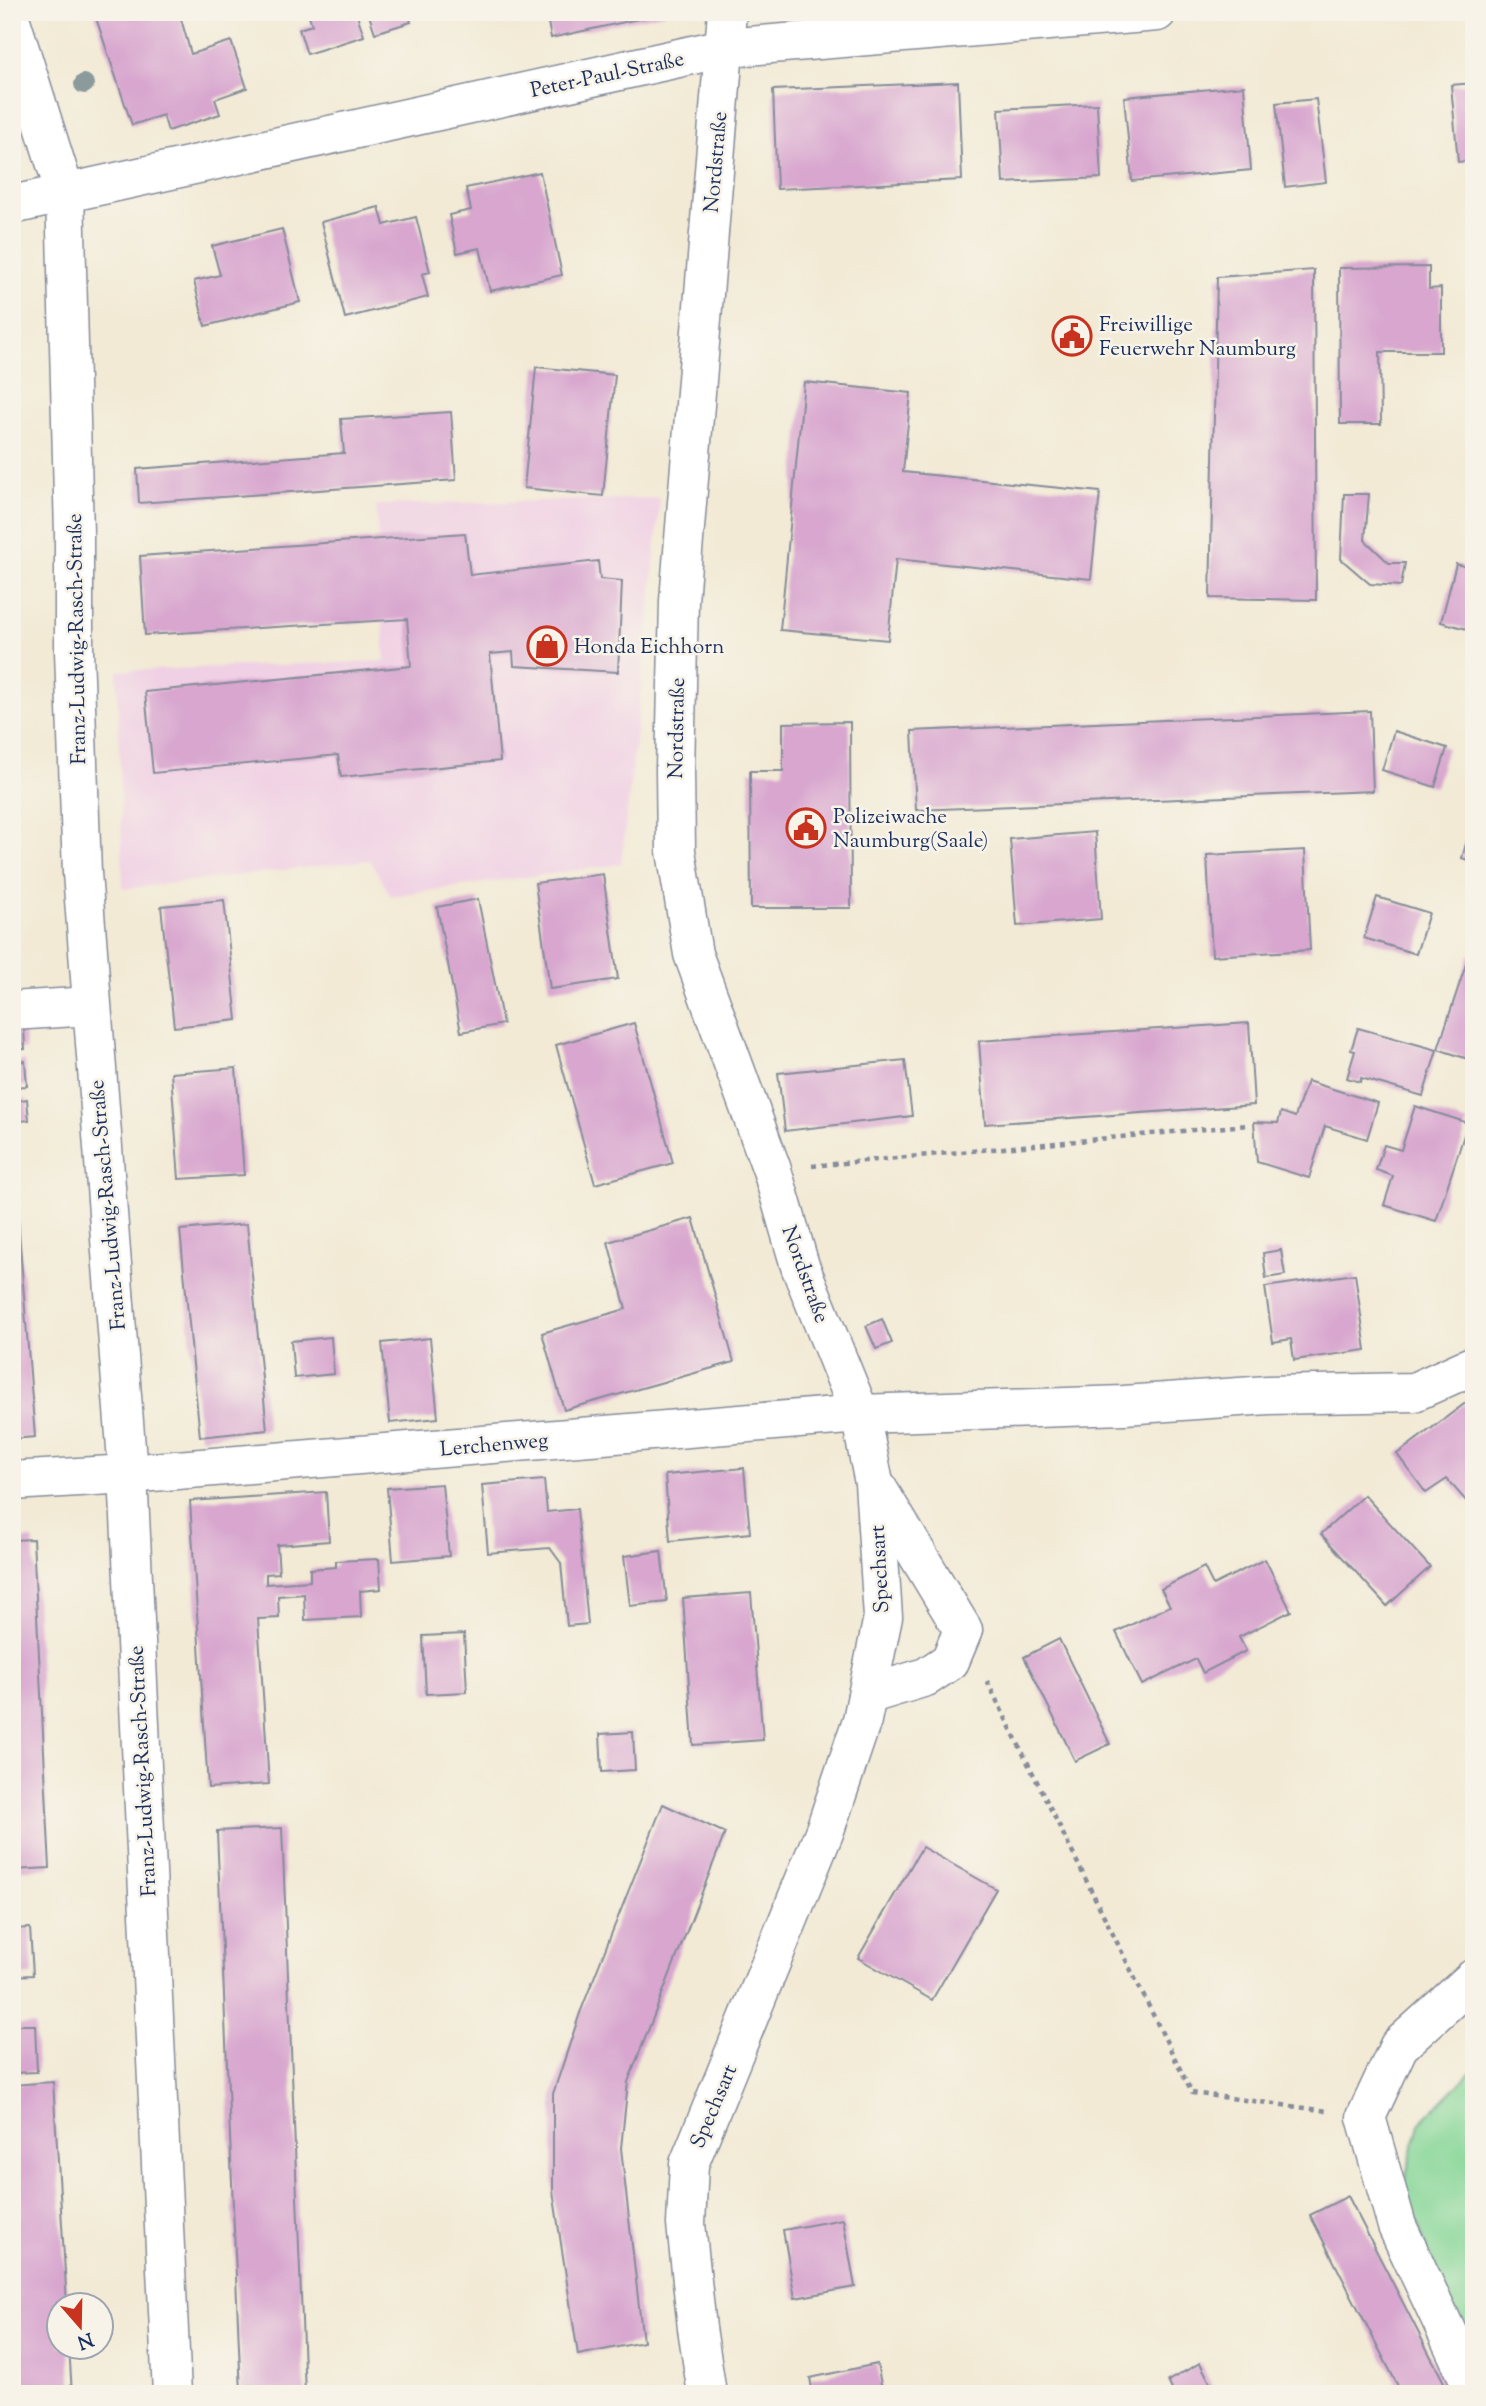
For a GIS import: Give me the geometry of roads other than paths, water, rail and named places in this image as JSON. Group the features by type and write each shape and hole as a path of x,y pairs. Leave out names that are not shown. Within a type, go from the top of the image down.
{"street":[{"name":"Peter-Paul-Straße","path":"12,205 726,30 1157,12"},
{"name":"Franz-Ludwig-Rasch-Straße","path":"12,24 65,193 74,534 74,651 82,873 128,1474 172,2394"},
{"name":"Nordstraße","path":"726,30 679,601 676,851 693,954 772,1170 800,1266 860,1414"},
{"path":"12,1011 91,1006"},
{"path":"860,1414 1148,1404 1268,1395 1414,1392 1474,1365"},
{"name":"Lerchenweg","path":"12,1481 128,1474 860,1414"},
{"name":"Spechsart","path":"707,2394 686,2224 689,2164 825,1830 862,1720 883,1617 874,1483 860,1414"},
{"path":"867,1695 926,1677 934,1672 950,1661 963,1630 874,1483"},
{"path":"1474,1978 1399,2046 1366,2117 1396,2226 1474,2389"}],"place":[{"name":"Freiwillige Feuerwehr Naumburg","path":"1072,336"},
{"name":"Honda Eichhorn","path":"547,646"},
{"name":"Polizeiwache Naumburg(Saale)","path":"806,828"}]}
